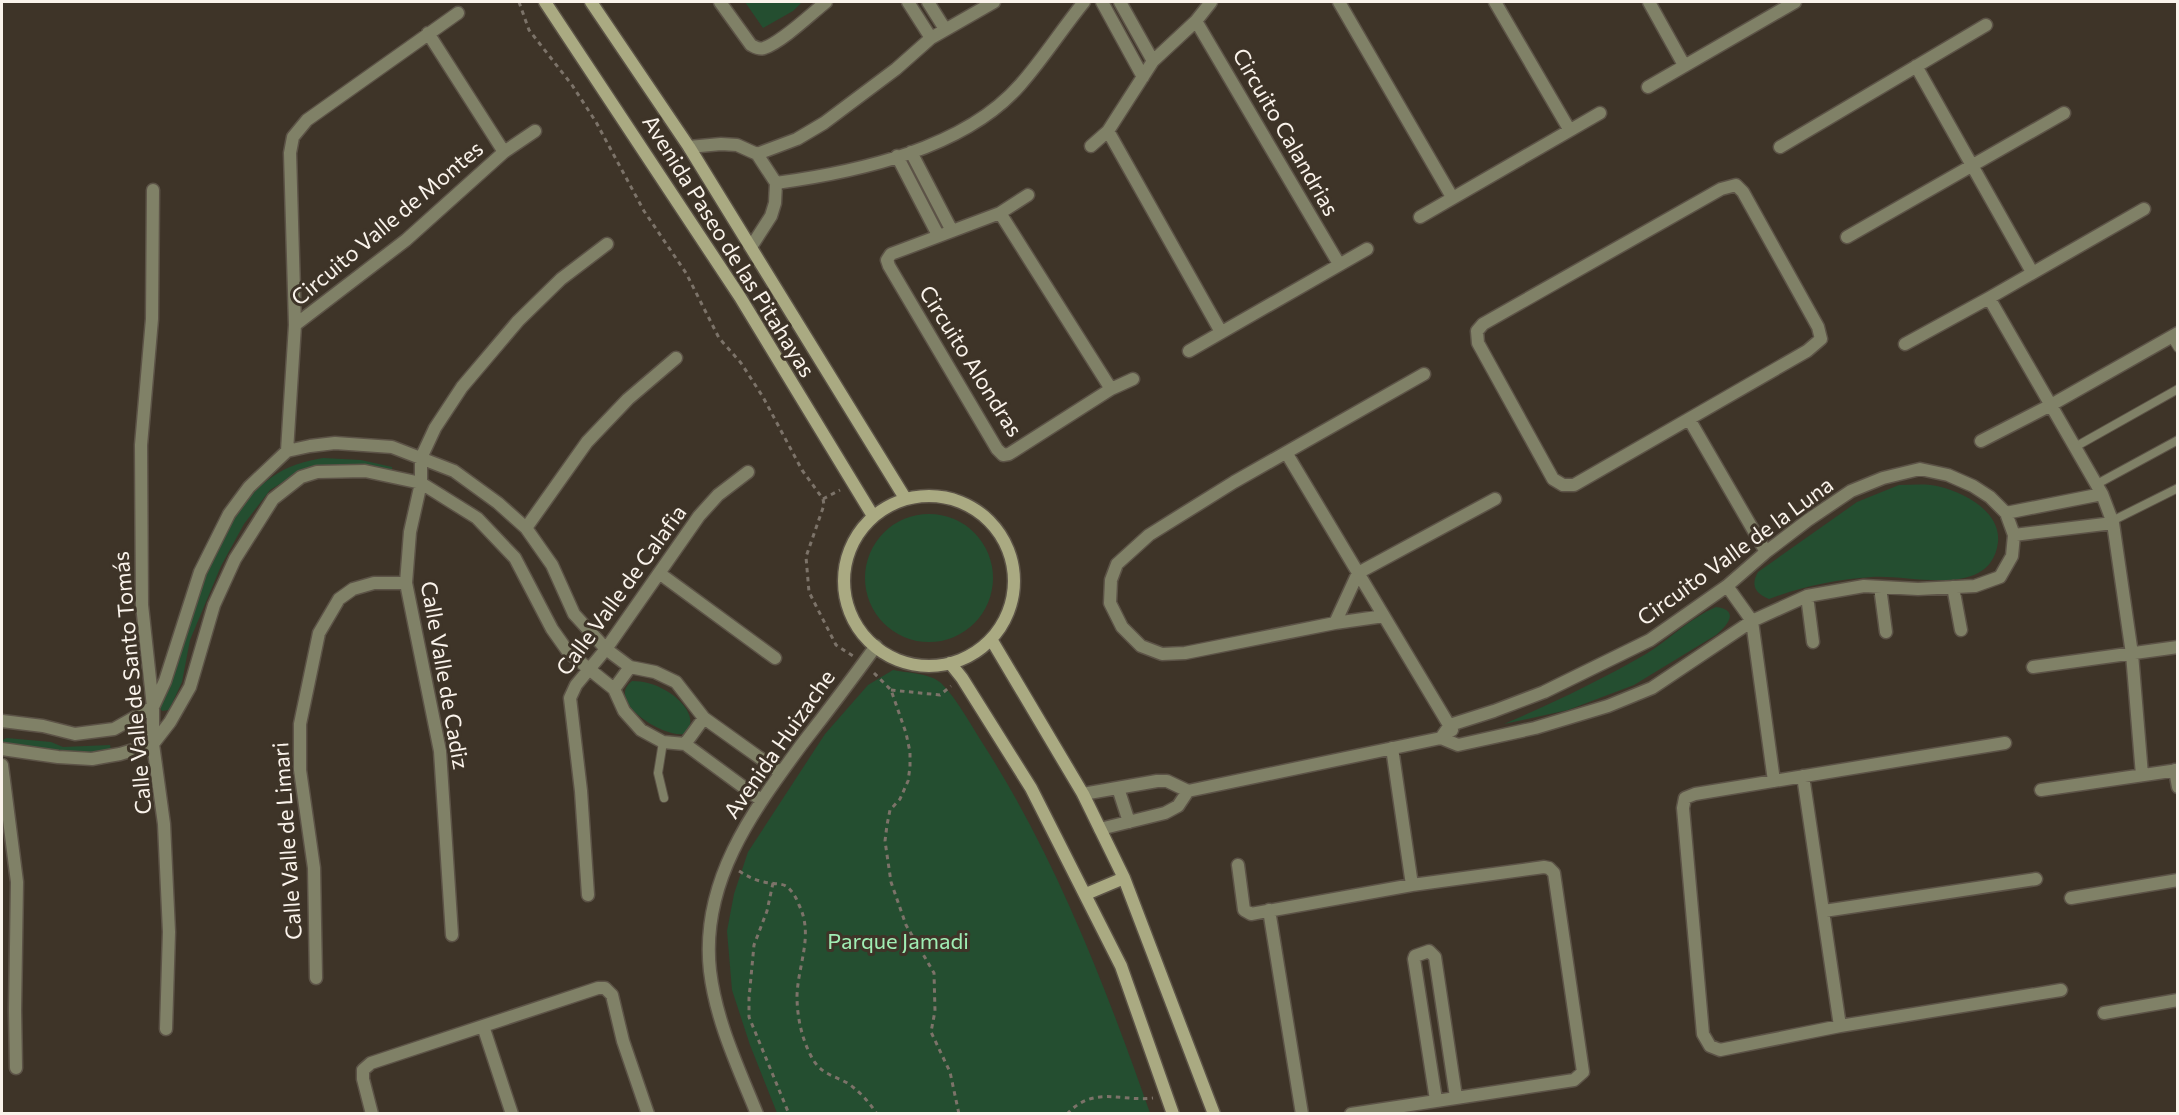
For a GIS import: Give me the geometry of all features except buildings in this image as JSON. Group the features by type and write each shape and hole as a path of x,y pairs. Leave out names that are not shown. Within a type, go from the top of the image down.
{"street":[{"name":"Avenida Paseo de las Pitahayas","path":"545,2 740,297 873,516"},
{"name":"Avenida Paseo de las Pitahayas","path":"591,2 689,147 905,498"},
{"path":"720,2 751,45 758,49 764,48 794,29 826,2"},
{"path":"908,2 931,38"},
{"path":"927,2 945,29"},
{"path":"757,154 797,139 824,123 896,69 931,38 994,2"},
{"path":"776,183 827,176 911,152 987,115 1020,86 1084,2"},
{"path":"1102,2 1143,77"},
{"path":"1120,2 1153,61"},
{"path":"1091,146 1108,131 1153,61 1196,21 1211,2"},
{"path":"1339,2 1452,197"},
{"path":"1495,2 1569,129"},
{"path":"1649,2 1684,65"},
{"path":"1648,87 1795,2"},
{"name":"Circuito Valle de Montes","path":"287,451 295,325 290,153 293,137 307,120 458,14"},
{"name":"Circuito Calandrias","path":"1196,21 1339,264"},
{"path":"1780,147 1986,25"},
{"name":"Circuito Valle de Montes","path":"429,33 504,152"},
{"path":"1916,66 2032,272"},
{"path":"1420,217 1600,113"},
{"path":"1847,237 2064,113"},
{"name":"Circuito Valle de Montes","path":"295,325 406,240 504,152 535,131"},
{"path":"1108,131 1221,332"},
{"path":"689,147 737,145 757,154 776,183 775,203 771,216 751,247"},
{"path":"911,152 952,231"},
{"path":"897,156 938,235"},
{"path":"1736,185 1743,192 1818,327 1821,339 1807,351 1689,419 1574,485 1563,484 1553,479 1478,343 1477,331 1483,324 1721,189 1736,185"},
{"name":"Calle Valle de Santo Tomás","path":"153,190 152,319 141,445 142,605 153,707 153,744 164,824 169,932 166,1029"},
{"name":"Circuito Alondras","path":"1028,195 1000,213 891,254 887,260 889,266 997,449 1003,455 1009,454 1111,389 1133,378"},
{"path":"1905,344 2144,209"},
{"path":"1000,213 1111,389"},
{"name":"Calle Valle de Cadiz","path":"452,935 440,750 406,583 410,532 421,483 421,458 435,428 462,387 518,321 561,279 607,244"},
{"path":"1189,351 1367,249"},
{"path":"1989,298 2100,489 2112,522 2132,654 2142,775"},
{"path":"1981,441 2051,405 2174,335"},
{"path":"526,528 587,442 628,399 676,358"},
{"path":"1384,616 1335,623 1185,652 1162,654 1141,646 1122,627 1110,603 1111,580 1118,564 1149,535 1234,482 1424,374"},
{"path":"1689,419 1766,552"},
{"path":"2,721 43,726 75,734 114,729 153,707 165,681 200,572 229,514 249,487 287,451 335,443 392,447 454,471 498,503 526,528 552,565 574,614 606,649 630,667 655,672 676,682 704,718 781,773"},
{"path":"1287,453 1450,724 1458,745"},
{"name":"Circuito Valle de la Luna","path":"1450,724 1494,711 1544,692 1650,640 1727,586 1808,520 1851,491 1883,478 1920,469 1948,475 1973,486 1990,497 2006,513 2014,535"},
{"path":"2,748 58,757 92,759 120,754 153,744 170,722 190,687 214,605 235,559 273,499 300,477 317,472 365,471 421,483 477,518 515,558 552,629 569,653 614,689 624,711 641,730 663,742 685,744 761,800"},
{"name":"Calle Valle de Calafia","path":"588,895 581,791 570,698 576,684 606,649 699,516 718,495 748,472"},
{"path":"2006,513 2100,489"},
{"path":"933,495 960,501 983,515 1001,536 1012,562 1014,589 1007,616 991,639 972,654 950,663 928,666 905,663 884,654 867,639 852,618 844,594 844,568 851,543 873,516 884,507 905,498 933,495"},
{"path":"1335,623 1358,573 1495,499"},
{"path":"1083,794 1167,781 1188,791 1441,738 1458,745 1535,728 1608,706 1652,688 1752,621 1807,596 1864,586 1975,586 2000,577 2012,556 2014,535 2112,522"},
{"path":"659,573 775,658"},
{"name":"Calle Valle de Limari","path":"316,978 314,868 300,770 300,724 319,633 339,598 353,589 374,583 406,583"},
{"path":"1727,586 1752,621 1774,781"},
{"path":"1880,587 1886,632"},
{"path":"1953,587 1961,630"},
{"path":"1807,596 1814,642"},
{"path":"991,639 1083,794 1124,878 1214,1113"},
{"name":"Avenida Huizache","path":"757,1113 723,1030 715,999 710,970 709,944 716,897 727,863 761,800 876,646"},
{"path":"2033,667 2178,647"},
{"path":"950,663 962,678 1031,788 1086,894 1121,966 1173,1113"},
{"path":"614,689 630,667"},
{"path":"685,744 704,718"},
{"path":"1441,738 1450,724"},
{"path":"2005,742 1695,794 1685,798 1683,808 1703,1034 1710,1046 1720,1050 1840,1026 2061,990"},
{"path":"1392,747 1412,885"},
{"path":"2,765 17,882 16,1068"},
{"path":"2041,790 2176,770 2178,787"},
{"path":"1803,776 1840,1026"},
{"path":"1118,788 1129,822"},
{"path":"1100,829 1173,810 1188,791"},
{"path":"1238,865 1244,910 1251,914 1412,885 1544,867 1554,873 1582,1072 1574,1080 1352,1113"},
{"path":"1086,894 1124,878"},
{"path":"1824,911 2036,879"},
{"path":"2071,898 2178,880"},
{"path":"1269,910 1302,1113"},
{"path":"1437,1100 1414,959 1418,953 1429,951 1435,957 1456,1097"},
{"path":"372,1113 363,1079 363,1071 371,1063 598,988 605,988 612,995 623,1041 648,1113"},
{"path":"2104,1013 2178,1000"},
{"path":"483,1026 512,1113"}],"lane":[{"path":"2174,335 2178,348"},
{"path":"2075,447 2178,388"},
{"path":"2100,489 2178,440"},
{"path":"2112,522 2178,488"},
{"path":"663,742 658,773 664,798"}],"path":[{"path":"519,2 529,30 572,85 596,122 644,212 686,273 719,338 741,363 763,397 802,470 824,499 806,557 809,592 836,645 864,663 891,690 906,733 910,767 908,781 900,799 890,810 885,841 891,882 898,904 906,925 934,974 935,1011 931,1032 950,1072 959,1113"},
{"path":"824,499 853,483"},
{"path":"891,690 940,695 962,678"},
{"path":"727,863 750,878 786,886 796,897 807,929 797,992 797,1008 810,1055 830,1076 846,1083 865,1096 878,1113"},
{"path":"773,883 767,911 754,945 749,1017 789,1113"},
{"path":"1067,1113 1087,1098 1101,1096 1136,1100 1167,1096"}],"green space":[{"path":"745,2 802,2 793,11 763,28"},
{"path":"323,458 361,460 392,467 392,473 291,477 270,490 244,524 221,566 190,640 182,682 169,710 162,711 160,708 169,685 183,632 214,554 233,519 257,489 272,477 296,464"},
{"path":"1899,485 1941,487 1970,499 1988,513 1994,522 1998,542 1992,560 1981,572 1965,578 1947,580 1859,578 1819,584 1769,599 1758,592 1755,581 1758,572 1857,502"},
{"path":"929,514 953,519 974,533 988,554 993,578 988,602 974,623 953,637 929,642 905,637 884,623 870,602 865,578 870,554 884,533 905,519"},
{"path":"1716,607 1728,611 1730,618 1716,635 1634,685 1568,710 1504,724 1629,664 1697,617"},
{"name":"Parque Jamadi","path":"893,670 925,675 941,683 965,714 1011,790 1035,834 1078,926 1116,1019 1150,1113 777,1113 750,1045 732,990 727,931 734,894 748,852 825,734 868,685"},
{"path":"632,681 657,686 677,698 690,716 688,728 683,734 662,730 640,716 631,707 626,698 626,689"},
{"path":"7,738 51,742 63,747 110,745 111,749 100,755 2,746 2,740"}]}
